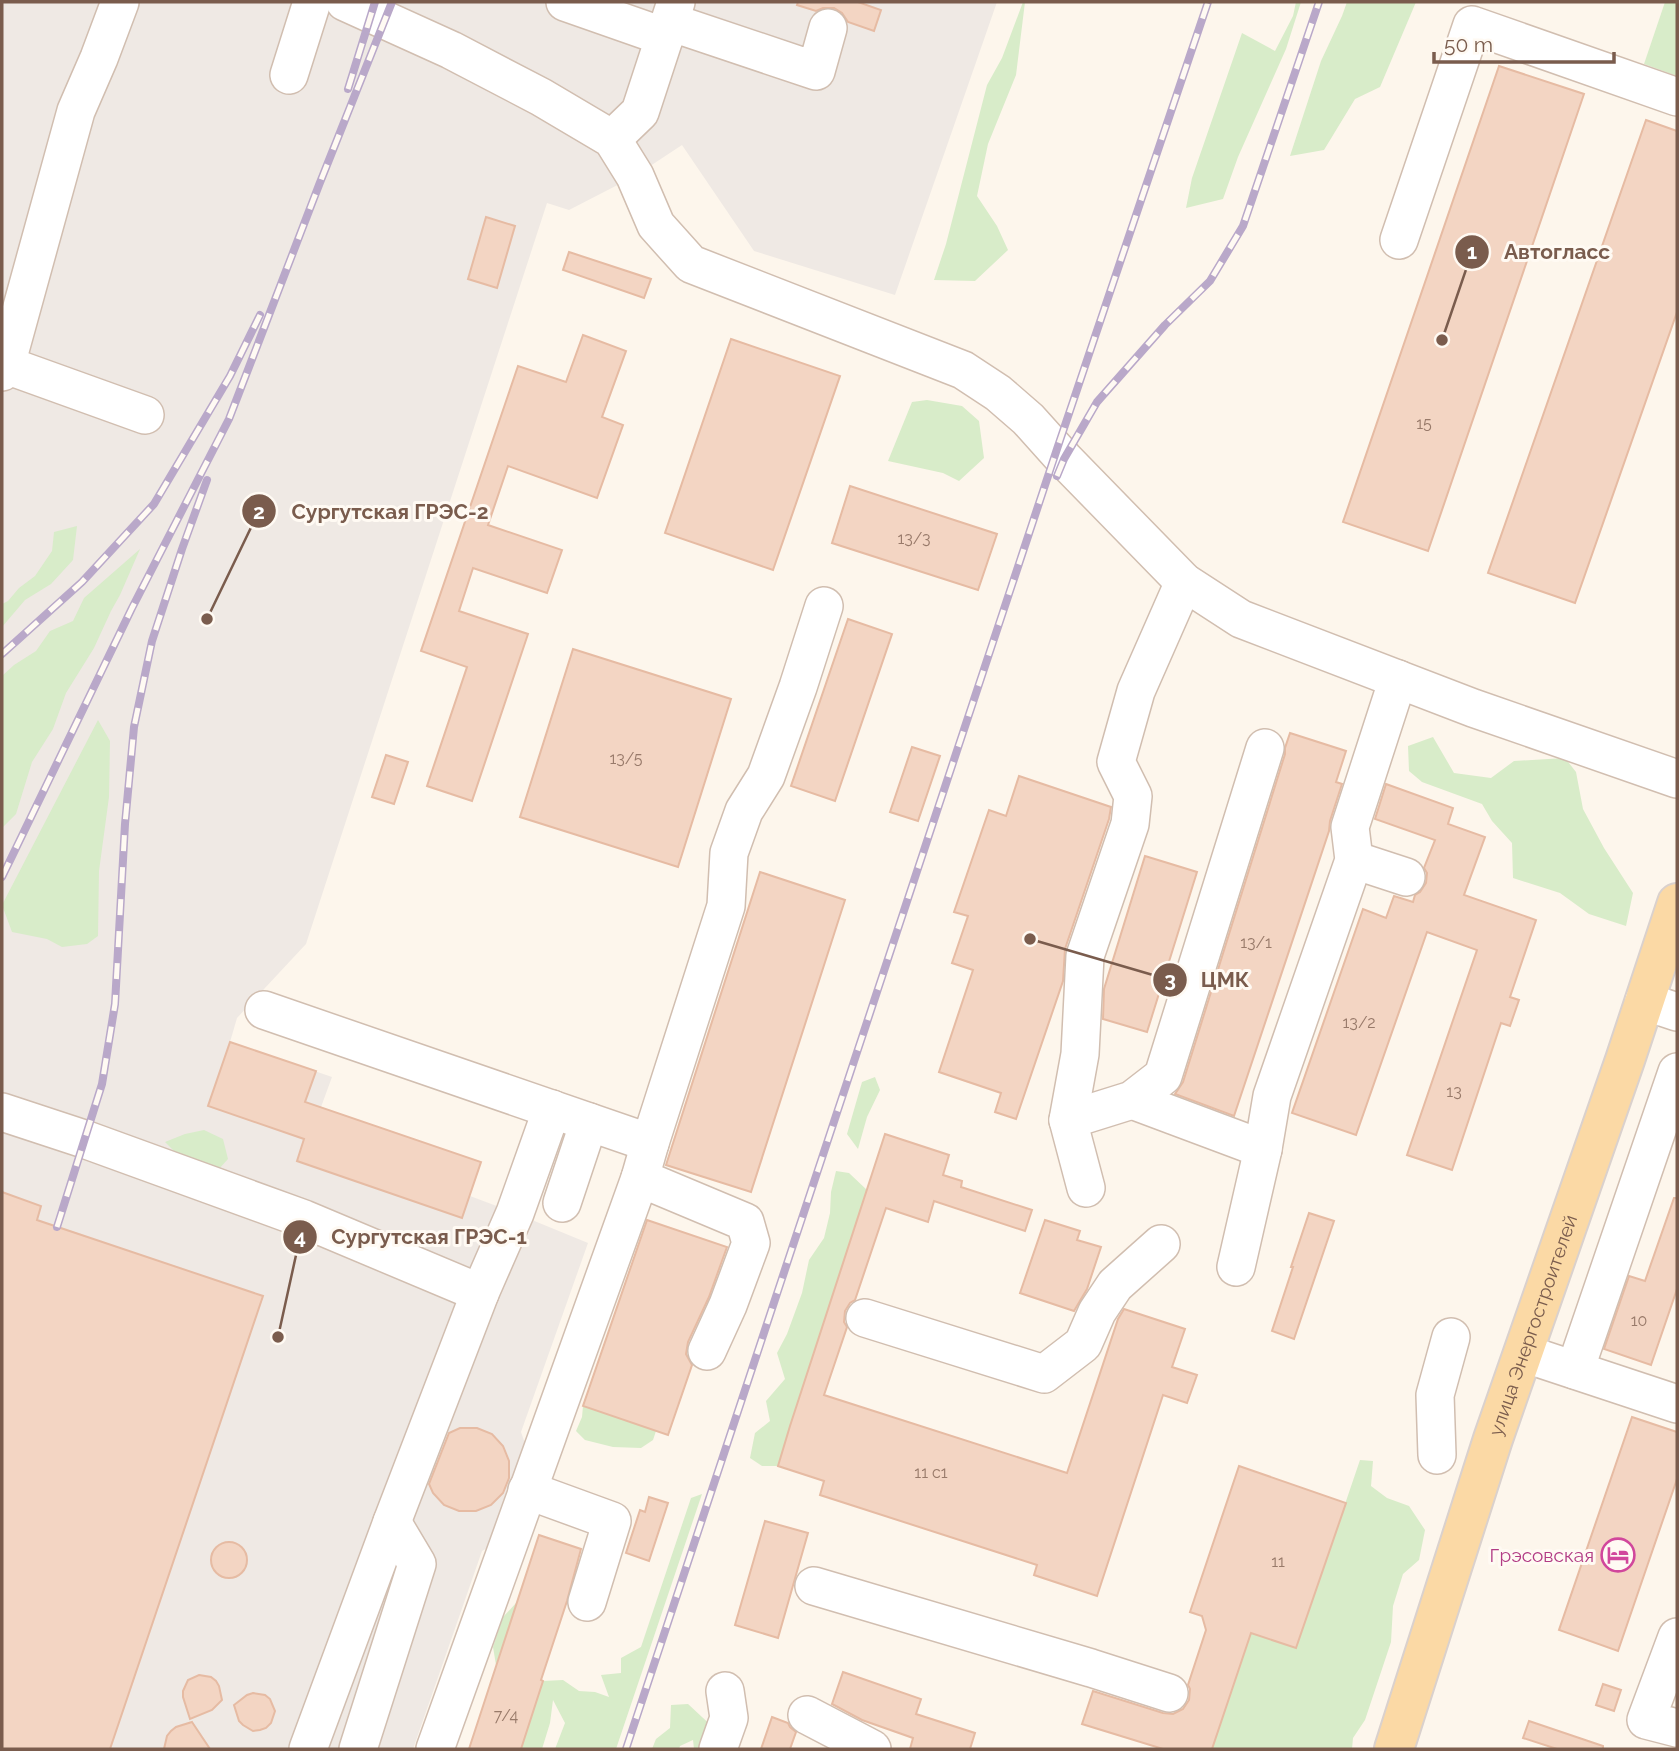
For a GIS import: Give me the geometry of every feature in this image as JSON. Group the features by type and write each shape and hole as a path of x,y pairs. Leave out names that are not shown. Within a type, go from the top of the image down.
{"main road":[{"name":"улица Энергостроителей","path":"1394,1749 1488,1452 1523,1353 1661,1007 1677,903"}],"lane":[{"path":"120,2 76,111 4,368 145,415"},
{"path":"289,75 312,2"},
{"path":"345,2 462,55 612,139 635,176 656,225 691,264 962,370 998,393 1028,419 1184,582 1241,619 1473,708 1677,779"},
{"path":"565,2 670,20 816,71 828,28"},
{"path":"612,139 640,112 670,20"},
{"path":"1399,240 1472,25 1677,97"},
{"path":"1086,1188 1068,1120 1080,1054 1085,956 1130,824 1132,796 1116,762 1136,691 1184,582"},
{"path":"435,1749 640,1178 726,906 729,853 744,811 766,776 824,606"},
{"path":"1236,1267 1263,1149 1272,1096 1353,860 1350,827 1398,679"},
{"path":"1068,1120 1132,1100 1163,1076 1265,748"},
{"path":"1353,860 1406,877"},
{"path":"264,1010 650,1143"},
{"path":"1575,1370 1677,1072"},
{"path":"1132,1100 1263,1149"},
{"path":"308,1749 480,1293 515,1213 552,1109"},
{"path":"2,1112 97,1143 304,1219 480,1293"},
{"path":"562,1203 589,1122"},
{"path":"640,1178 745,1222 751,1243 707,1351"},
{"path":"865,1318 1044,1374 1083,1345 1097,1312 1115,1285 1161,1244"},
{"path":"1437,1455 1435,1395 1451,1337"},
{"path":"1523,1353 1677,1404"},
{"path":"527,1490 612,1521 587,1602"},
{"path":"358,1749 417,1564 392,1522"},
{"path":"814,1586 1169,1693"},
{"path":"1677,1637 1646,1720 1677,1728"},
{"path":"718,1749 729,1717 725,1691"},
{"path":"807,1716 872,1749"}],"shaded area":[{"path":"2,2 997,2 895,295 754,251 682,145 635,176 569,210 547,203 306,944 237,1018 230,1042 332,1077 321,1107 481,1162 470,1196 588,1243 521,1432 529,1455 501,1540 482,1551 413,1749 2,1749"}],"green space":[{"path":"1023,2 1016,75 988,144 977,196 997,226 1008,250 975,281 934,280 946,244 987,85 1002,58"},
{"path":"1296,2 1301,2 1286,49 1238,157 1223,199 1186,208 1192,178 1242,33 1275,51 1293,16"},
{"path":"1347,2 1416,2 1380,87 1355,99 1324,150 1290,156 1321,61"},
{"path":"1665,2 1677,2 1677,76 1644,64"},
{"path":"927,400 962,406 979,421 984,458 959,481 943,473 888,461 912,402"},
{"path":"77,526 73,560 51,584 25,600 2,627 2,604 35,576 52,551 54,532"},
{"path":"140,549 94,648 66,693 53,729 32,762 16,814 2,830 2,676 36,651 50,631 73,621 84,598"},
{"path":"98,720 110,741 109,797 99,871 98,936 87,944 62,947 47,939 12,932 2,905"},
{"path":"1433,737 1454,773 1491,778 1514,761 1565,758 1576,772 1583,809 1633,893 1626,926 1589,914 1560,893 1513,878 1512,843 1492,821 1482,804 1422,782 1409,771 1408,746"},
{"path":"875,1077 880,1090 867,1117 858,1149 847,1134 862,1082"},
{"path":"204,1130 223,1139 228,1159 217,1171 176,1153 165,1142"},
{"path":"836,1171 849,1173 867,1190 778,1466 762,1466 750,1458 755,1433 770,1421 766,1401 785,1379 777,1353 802,1293 809,1260 824,1238"},
{"path":"583,1406 656,1431 653,1440 641,1448 613,1447 585,1440 576,1431"},
{"path":"1360,1460 1373,1461 1371,1486 1387,1498 1409,1506 1425,1530 1419,1560 1403,1574 1393,1606 1391,1642 1365,1720 1353,1738 1352,1749 1212,1749 1251,1633 1296,1648"},
{"path":"702,1494 616,1749 555,1749 565,1723 553,1700 550,1723 542,1749 521,1749 543,1681 563,1680 579,1691 595,1692 609,1697 601,1675 621,1673 621,1658 641,1647 691,1498"},
{"path":"517,1602 496,1665 493,1647 503,1617"},
{"path":"688,1704 716,1730 710,1749 694,1749 693,1740 679,1749 652,1749 656,1739 670,1728 671,1705"}],"building":[{"path":"798,2 858,2 881,10 874,31 848,22 842,13 834,8 816,11 797,5"},
{"path":"1499,66 1584,94 1428,551 1343,522"},
{"path":"1646,120 1677,131 1677,312 1575,603 1488,573"},
{"path":"486,217 515,226 497,288 468,279"},
{"path":"569,252 651,279 644,298 563,270"},
{"path":"583,335 626,351 602,417 623,425 597,498 508,466 488,525 562,550 547,593 473,568 459,611 528,634 472,801 427,786 467,667 421,651 518,366 566,382"},
{"path":"731,339 840,376 773,570 665,533"},
{"path":"850,486 997,534 978,590 832,543"},
{"path":"848,619 892,634 835,801 791,786"},
{"path":"573,649 731,699 678,867 520,817"},
{"path":"1290,733 1346,751 1336,782 1342,784 1329,831 1234,1116 1175,1094 1183,1082"},
{"path":"912,747 940,756 918,821 890,812"},
{"path":"386,755 408,762 394,804 372,797"},
{"path":"1019,776 1111,807 1065,949 1063,981 1016,1119 995,1112 1001,1093 939,1072 973,970 952,963 968,916 954,912 989,810 1006,816"},
{"path":"1386,784 1453,808 1448,824 1485,837 1464,895 1536,920 1510,997 1519,1000 1510,1026 1501,1023 1452,1170 1407,1155 1477,950 1427,932 1356,1135 1292,1113 1363,909 1386,918 1394,896 1413,902 1415,895 1426,883 1427,873 1424,868 1435,840 1375,819"},
{"path":"1145,856 1197,872 1147,1032 1103,1019 1104,989"},
{"path":"760,872 845,900 751,1192 666,1165"},
{"path":"230,1042 316,1071 305,1102 481,1162 462,1218 297,1161 304,1139 208,1106"},
{"path":"885,1134 949,1155 943,1175 962,1181 961,1187 1032,1210 1025,1231 934,1201 928,1222 886,1208 855,1300 845,1311 844,1322 847,1327 824,1395 1067,1473 1118,1319 1124,1309 1185,1329 1172,1367 1197,1375 1187,1403 1163,1395 1097,1596 1034,1575 1037,1565 820,1495 824,1481 778,1466"},
{"path":"2,1192 41,1206 37,1220 263,1296 110,1749 2,1749"},
{"path":"1674,1198 1677,1198 1677,1289 1651,1365 1604,1349 1629,1276 1645,1281"},
{"path":"1309,1213 1334,1221 1294,1339 1272,1331"},
{"path":"647,1220 727,1247 709,1297 688,1342 686,1354 692,1365 668,1435 583,1406"},
{"path":"1045,1220 1080,1231 1077,1240 1101,1247 1087,1289 1074,1311 1020,1293"},
{"name":"Грэсовская","path":"1632,1417 1677,1432 1677,1479 1618,1651 1559,1630"},
{"path":"460,1428 477,1428 492,1434 503,1446 509,1461 509,1478 503,1493 491,1505 476,1511 459,1511 444,1505 429,1484 449,1433"},
{"path":"1239,1466 1346,1503 1296,1648 1251,1633 1212,1749 1163,1749 1082,1724 1093,1691 1173,1714 1183,1709 1189,1700 1188,1685 1206,1630 1202,1616 1190,1612"},
{"path":"649,1497 668,1503 649,1561 626,1553 640,1510 645,1512"},
{"path":"765,1521 808,1533 778,1638 735,1625"},
{"path":"539,1535 581,1549 521,1749 469,1749"},
{"path":"229,1542 242,1547 247,1560 242,1573 229,1578 216,1573 211,1560 216,1547"},
{"path":"843,1672 921,1699 916,1714 975,1733 970,1749 910,1749 913,1738 862,1720 832,1704"},
{"path":"199,1675 211,1677 216,1681 222,1700 212,1710 190,1719 183,1691 188,1680"},
{"path":"1603,1684 1621,1690 1614,1711 1596,1705"},
{"path":"253,1693 265,1695 270,1699 275,1711 266,1728 253,1731 239,1721 234,1705"},
{"path":"772,1717 788,1723 796,1732 790,1749 761,1749"},
{"path":"1529,1721 1603,1746 1603,1749 1557,1749 1523,1738"},
{"path":"192,1722 210,1749 164,1749 171,1731"}],"railway":[{"path":"348,89 375,2"},
{"path":"2,877 132,608 229,419 392,2"},
{"path":"626,1749 1208,2"},
{"path":"1057,476 1097,402 1165,325 1210,281 1243,226 1319,2"},
{"path":"2,654 82,582 154,504 230,376 260,315"},
{"path":"57,1227 102,1084 115,1004 125,824 134,727 152,641 207,480"}],"place":[{"name":"Автогласс","path":"1442,340"},
{"name":"Сургутская ГРЭС-2","path":"207,619"},
{"name":"ЦМК","path":"1030,939"},
{"name":"Сургутская ГРЭС-1","path":"278,1337"},
{"name":"Грэсовская","path":"1618,1555"}]}
